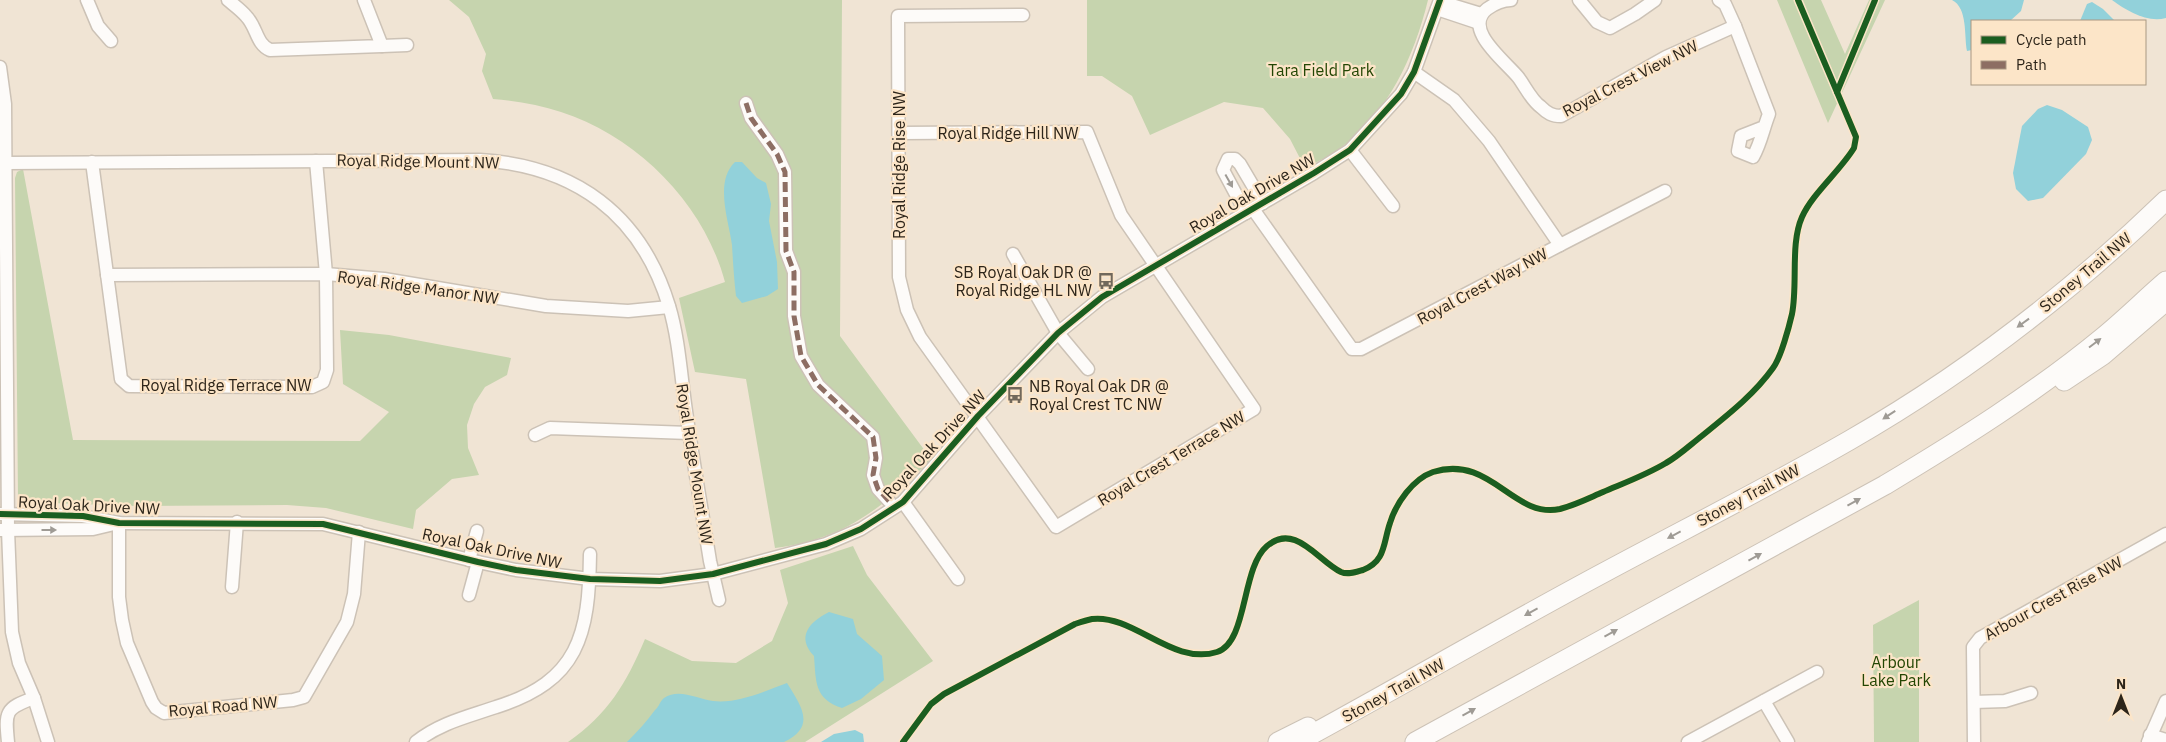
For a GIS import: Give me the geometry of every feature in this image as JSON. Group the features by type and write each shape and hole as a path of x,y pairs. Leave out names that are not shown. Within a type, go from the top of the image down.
{"highway":[{"name":"Stoney Trail NW","path":"1298,742 1416,678 1603,572 1852,438 1959,370 2049,304 2113,252 2166,200"},
{"path":"1421,740 1632,621 1706,584 1852,503 1956,443 2017,401 2102,337 2166,281"},
{"path":"1956,443 1985,436 2103,355 2166,301"},
{"path":"1278,742 1389,686 1416,678"}],"street":[{"path":"87,0 98,26 111,41"},
{"path":"228,0 246,16 254,27 260,43 270,50 407,45"},
{"path":"364,0 382,46"},
{"path":"1439,4 1480,18 1492,5 1511,0"},
{"path":"1579,0 1597,22 1610,28 1655,0"},
{"path":"1719,0 1725,4 1769,108 1770,114 1764,128"},
{"name":"Royal Oak Drive NW","path":"4,514 83,516 119,523 238,522 323,524 474,561 546,575 590,579 660,581 713,574 826,544 861,529 903,502 978,416 1058,333 1102,297 1350,150 1401,94 1414,72 1439,4"},
{"name":"Royal Ridge Rise NW","path":"978,416 920,337 907,310 899,277 900,133 898,16 1023,15"},
{"name":"Royal Crest View NW","path":"1480,18 1484,40 1517,76 1539,106 1552,116 1561,116 1666,57 1734,26"},
{"path":"0,67 5,104 6,163 4,530 12,632 19,663 34,698 48,742"},
{"name":"Royal Crest Way NW","path":"1254,208 1352,349 1361,350 1560,245 1489,141 1454,100 1414,72"},
{"path":"746,103 751,118 780,158 785,172 786,251 794,272 794,316 801,356 818,385 873,437 876,458 872,475 878,489 889,501"},
{"name":"Royal Ridge Hill NW","path":"900,133 1087,132 1121,216 1154,265"},
{"path":"1350,150 1393,206"},
{"name":"Royal Ridge Mount NW","path":"6,163 316,160 505,162 537,168 569,181 609,208 635,234 655,265 669,307 713,574 719,600"},
{"name":"Royal Ridge Terrace NW","path":"92,162 121,379 129,386 312,387 323,382 327,370 326,274 316,160"},
{"path":"1560,245 1665,191"},
{"path":"1013,254 1058,333 1088,369"},
{"name":"Royal Crest Terrace NW","path":"978,416 1056,527 1254,409 1154,265"},
{"name":"Royal Ridge Manor NW","path":"107,275 326,274 384,279 546,306 628,311 669,307"},
{"path":"535,435 550,428 689,433"},
{"path":"903,502 958,579"},
{"path":"232,587 238,522"},
{"name":"Royal Oak Drive NW","path":"4,530 93,529 119,523"},
{"name":"Royal Road NW","path":"119,523 119,597 127,643 156,708 164,713 293,700 304,697 347,622 354,594 359,532"},
{"path":"470,595 477,531"},
{"name":"Arbour Crest Rise NW","path":"1974,742 1973,647 1980,638 2166,534"},
{"path":"416,742 443,724 512,702 547,684 564,668 574,653 583,632 590,579 590,554"},
{"path":"1688,742 1817,672"},
{"path":"1974,702 2005,702 2031,693"},
{"path":"8,742 6,728 10,708 13,705 34,698"},
{"path":"1764,701 1788,742"},
{"path":"2166,701 2149,738 2166,740"}],"green space":[{"path":"449,0 842,0 840,336 931,459 897,492 879,506 842,529 799,544 775,548 746,379 695,372 679,298 725,282 715,253 701,226 664,177 641,156 616,138 589,123 561,112 545,107 493,99 482,71 486,54 469,17"},
{"name":"Tara Field Park","path":"1087,0 1428,0 1407,63 1385,102 1356,135 1335,152 1305,168 1290,139 1263,108 1224,102 1150,135 1132,96 1102,76 1087,76"},
{"path":"1777,0 1821,0 1845,54 1869,0 1885,0 1828,123"},
{"path":"23,169 73,440 360,441 389,412 343,384 340,330 389,335 511,358 507,375 485,387 474,404 467,425 468,448 479,475 452,479 416,510 413,529 326,508 287,505 136,506 23,502 18,498 15,178 17,172"},
{"path":"853,546 867,575 933,661 805,742 568,742 594,720 614,697 631,670 645,639 692,661 736,663 772,641 788,603 780,570"},
{"name":"Arbour Lake Park","path":"1919,600 1919,742 1874,742 1873,625"}],"water":[{"path":"1952,0 2024,0 2021,11 2011,20 1971,20 1971,50 1967,51 1963,16 1957,4"},
{"path":"2112,0 2166,0 2166,18 2152,19 2137,15"},
{"path":"2092,2 2103,9 2114,20 2080,20 2087,4"},
{"path":"2047,105 2062,110 2088,127 2092,140 2086,154 2043,198 2028,201 2016,189 2013,173 2022,126 2038,109"},
{"path":"735,162 742,162 757,178 766,183 771,204 769,221 777,262 778,289 767,296 742,303 736,296 732,245 724,202 725,180"},
{"path":"829,612 853,619 857,634 882,656 884,680 861,699 842,708 826,700 821,694 816,681 814,656 806,643 807,631 811,625"},
{"path":"787,683 801,708 803,722 794,736 784,742 627,742 663,699 670,695 682,694 713,701 732,701"},
{"path":"855,730 863,734 864,742 821,742 834,734"}],"marked path":[{"path":"746,103 751,118 777,154 785,172 786,251 794,272 794,316 801,356 818,385 873,437 876,458 873,475 878,489 889,501"}],"cycle path":[{"path":"0,514 83,516 119,523 323,524 516,570 590,579 660,581 713,574 826,544 861,529 903,502 978,416 1058,333 1102,297 1350,150 1401,94 1414,72 1440,0"},
{"path":"1798,0 1837,92 1875,0"},
{"path":"903,742 931,704 944,694 1075,624 1086,620 1108,620 1123,624 1184,652 1200,654 1217,652 1227,645 1234,634 1240,620 1253,570 1259,556 1267,546 1277,540 1287,538 1306,546 1341,572 1349,573 1363,570 1376,562 1380,556 1393,515 1401,500 1412,486 1433,472 1453,469 1471,472 1486,478 1528,505 1543,510 1571,506 1643,475 1674,458 1748,397 1773,368 1779,357 1787,334 1794,302 1795,252 1798,228 1812,200 1854,148 1856,137 1837,92"}],"place":[{"name":"SB Royal Oak DR @ Royal Ridge HL NW","path":"1106,281"},
{"name":"NB Royal Oak DR @ Royal Crest TC NW","path":"1015,395"}]}
